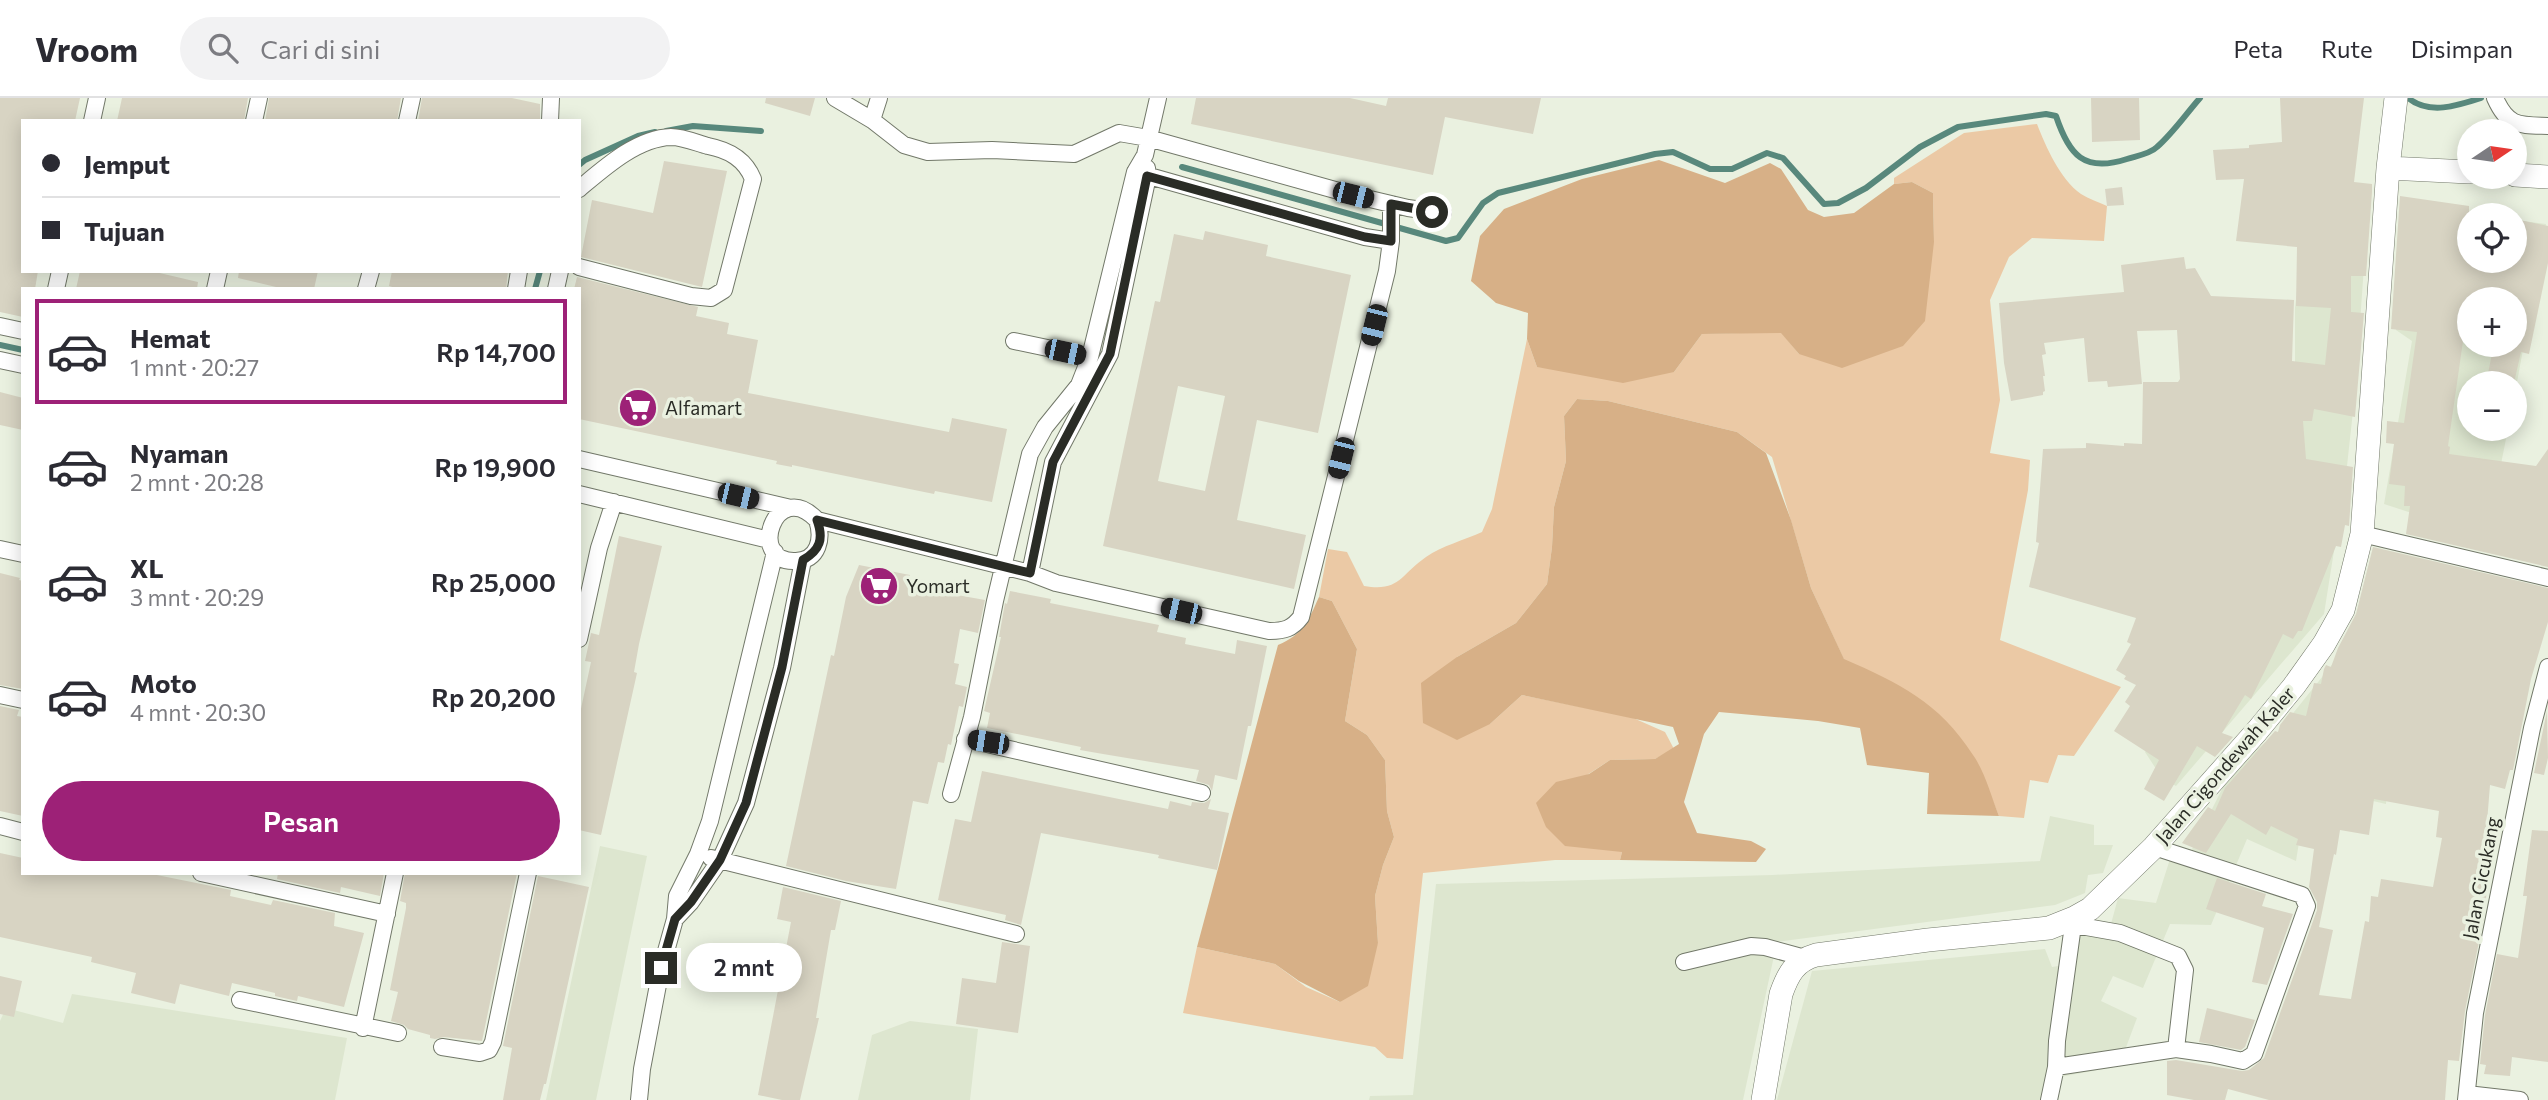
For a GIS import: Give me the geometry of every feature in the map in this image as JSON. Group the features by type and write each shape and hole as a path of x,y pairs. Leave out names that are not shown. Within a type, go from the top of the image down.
{"main road":[{"name":"Jalan Cigondewah Kaler","path":"1805,958 1928,940 2049,928 2074,922 2154,848 2287,695 2323,644 2343,610 2362,534 2395,100"},
{"path":"2388,168 2457,171"},
{"path":"2527,176 2548,177"},
{"path":"1763,1100 1781,994 1790,972 1805,958"}],"street":[{"path":"92,119 97,98"},
{"path":"254,119 259,98"},
{"path":"407,119 412,98"},
{"path":"550,119 551,98"},
{"path":"835,98 872,120 904,145 928,152 992,150 1074,154 1119,133 1148,138 1391,209 1443,213"},
{"path":"872,120 879,98"},
{"path":"1030,573 1053,462 1110,354 1141,174 1158,98"},
{"path":"2496,98 2503,114 2520,125 2548,126"},
{"path":"581,187 607,166 648,142 672,137 722,149 748,165 753,179 724,289 711,298 691,296 581,268"},
{"path":"1141,174 1365,237 1391,238"},
{"path":"951,794 972,717 1030,454 1045,427 1079,385 1090,358 1141,174"},
{"path":"581,459 801,509 817,520 1030,573 1056,583 1269,631 1281,631 1293,627 1301,617 1387,271 1391,209"},
{"path":"0,326 21,331"},
{"path":"1014,341 1090,358"},
{"path":"0,360 21,365"},
{"path":"581,494 772,546 783,558 793,561 803,560 813,554 820,544 821,532 817,520"},
{"path":"581,630 599,548 614,502"},
{"path":"639,1100 642,1069 661,968 675,919 677,896 698,854 714,806 772,546 770,526 778,514 791,508"},
{"path":"2362,534 2548,578"},
{"path":"0,549 21,554"},
{"path":"675,919 691,902 720,860 746,803 782,667 803,560"},
{"name":"Jalan Cicukang","path":"2466,1097 2475,1013 2540,729 2548,667"},
{"path":"0,695 21,700"},
{"path":"965,739 1202,793"},
{"path":"0,827 21,832"},
{"path":"2056,1067 2176,1049 2243,1061 2254,1054 2307,906 2302,895 2154,848"},
{"path":"698,854 1016,934"},
{"path":"210,875 387,915"},
{"path":"363,1028 395,875"},
{"path":"442,1047 480,1053 489,1050 493,1042 528,875"},
{"path":"2049,1100 2056,1067 2057,1041 2074,922 2120,933 2178,956 2185,970 2176,1049"},
{"path":"1684,962 1751,946 1805,958"},
{"path":"240,1000 363,1028 398,1033"},
{"path":"2466,1097 2520,1100"}],"shaded area":[{"path":"2037,124 2049,152 2073,188 2107,206 2104,241 2032,238 2009,257 1990,300 2000,400 1990,453 2030,460 2028,490 2000,640 2121,687 2074,756 2058,755 2048,783 2030,780 2024,818 1999,816 1989,792 1846,664 1811,588 1772,457 1737,432 1608,401 1577,399 1564,416 1566,461 1554,507 1547,584 1516,623 1457,657 1490,724 1522,695 1631,717 1665,732 1674,749 1655,759 1610,760 1584,777 1622,852 1620,860 1555,860 1423,873 1403,1059 1387,1058 1375,1047 1183,1013 1197,947 1275,964 1306,987 1340,1002 1378,943 1375,896 1394,837 1387,811 1385,760 1367,735 1345,721 1357,649 1332,601 1319,597 1328,549 1347,552 1364,586 1385,587 1399,580 1432,553 1482,532 1492,509 1527,339 1537,367 1674,372 1702,334 1781,332 1799,354 1934,242 1933,193 1912,182 1894,184 1894,178 1964,133"},
{"path":"1659,160 1725,183 1770,163 1781,169 1808,210 1824,217 1854,213 1894,184 1912,182 1933,193 1934,242 1925,321 1903,346 1842,368 1799,354 1781,333 1702,334 1674,372 1623,383 1537,367 1527,339 1528,313 1496,303 1471,281 1480,236 1504,209 1582,179"},
{"path":"2310,186 2364,266 2346,475 2324,614 2176,786 2162,778 2145,752 2168,713 2295,373 2295,308"},
{"path":"2410,204 2457,211 2457,273 2527,273 2527,222 2546,224 2527,328 2527,287 2457,287 2457,357 2522,357 2519,371 2457,371 2457,441 2506,441 2500,469 2461,529 2384,504 2412,341 2396,330"},
{"path":"1577,399 1608,401 1737,432 1766,453 1791,520 1811,588 1844,659 1900,686 1946,721 1977,762 1999,816 1927,814 1929,773 1867,765 1860,728 1818,721 1719,712 1704,734 1684,802 1697,833 1751,841 1766,849 1756,862 1620,860 1622,852 1565,846 1546,827 1536,803 1556,782 1589,774 1610,760 1655,759 1679,744 1673,727 1522,695 1490,724 1457,740 1423,723 1421,683 1457,657 1516,623 1547,584 1554,507 1566,461 1564,416"},
{"path":"1319,597 1332,601 1357,649 1345,721 1367,735 1385,760 1387,811 1394,837 1375,896 1378,943 1368,986 1340,1002 1299,981 1275,964 1197,947 1278,645 1299,631 1308,620"},
{"path":"2355,636 2392,724 2386,804 2308,786 2296,861 2247,839 2211,925 2170,924 2143,988 2113,976 2101,1001 2137,1018 2119,1066 2060,1077 2051,1100 1777,1100 1812,971 2045,949 2052,967 2065,965 2081,935 2108,935 2118,898 2156,903 2170,859 2187,859 2232,769 2278,732"},
{"path":"2050,816 2094,825 2094,845 2113,845 2103,873 2088,875 2085,893 2055,905 1777,942 1743,1100 1369,1100 1370,1096 1413,1095 1436,884 1772,875 2040,861"},
{"path":"600,846 647,856 596,1100 546,1100"},
{"path":"72,994 347,1038 335,1100 0,1100 0,1021 6,1008 63,1023"},
{"path":"910,1021 978,1029 970,1100 858,1100 872,1035"}],"building":[{"path":"0,98 80,98 75,119 21,119 21,273 38,273 35,287 21,287 21,317 0,312"},
{"path":"122,98 248,98 244,119 117,119"},
{"path":"269,98 401,98 397,119 265,119"},
{"path":"422,98 512,98 540,104 540,119 418,119"},
{"path":"766,98 815,98 810,116 765,103"},
{"path":"1196,98 1350,98 1386,106 1388,98 1541,98 1533,134 1445,117 1433,175 1191,124"},
{"path":"2091,98 2139,98 2140,140 2092,142"},
{"path":"2280,98 2364,98 2354,182 2372,184 2372,192 2366,276 2351,276 2351,312 2364,313 2355,417 2314,409 2312,421 2303,421 2306,459 2353,467 2349,526 2345,525 2341,547 2336,546 2302,631 2298,631 2293,639 2283,634 2251,699 2245,695 2222,733 2233,737 2215,757 2197,746 2164,801 2144,789 2159,760 2114,731 2130,706 2125,702 2136,685 2124,679 2126,676 2116,670 2131,644 2127,642 2136,618 2029,587 2039,543 2036,542 2043,449 2086,448 2086,443 2124,446 2124,443 2142,444 2143,382 2178,382 2180,379 2177,330 2137,331 2142,384 2108,387 2107,381 2088,382 2084,338 2044,343 2046,354 2042,355 2045,376 2043,395 2011,401 2004,363 1999,303 2124,292 2121,265 2184,257 2186,269 2195,268 2211,296 2294,300 2292,361 2325,365 2331,308 2296,306 2297,247 2236,241 2244,179 2216,180 2213,150 2249,148 2249,145 2282,142"},
{"path":"664,161 727,171 702,287 581,257 592,200 653,213"},
{"path":"2122,187 2124,205 2107,206 2105,189"},
{"path":"2400,196 2457,204 2457,273 2527,273 2527,222 2548,226 2548,263 2529,354 2527,287 2457,287 2457,357 2461,357 2448,446 2449,454 2536,466 2548,449 2548,567 2406,534 2410,506 2404,506 2405,486 2389,484 2394,444 2386,443 2387,421 2404,423 2417,332 2391,329"},
{"path":"1205,231 1268,245 1266,256 1351,275 1318,433 1257,420 1237,520 1306,535 1294,589 1103,546 1155,301 1160,302 1174,234 1203,240","holes":["1178,386 1225,396 1205,491 1158,481"]},
{"path":"80,273 160,273 198,282 197,287 76,287"},
{"path":"239,273 318,273 314,287 276,287 238,278"},
{"path":"392,273 508,273 506,287 389,286"},
{"path":"577,277 698,307 696,316 729,323 727,334 758,340 748,393 949,432 952,418 1007,429 992,502 935,491 934,494 776,464 777,461 581,419 581,287 574,287"},
{"path":"2491,357 2520,357 2517,371 2488,371"},
{"path":"0,392 21,397 21,430 0,425"},
{"path":"619,536 662,546 639,644 634,672 637,673 601,835 581,830 581,709 591,662 585,661 591,633 599,635"},
{"path":"2373,547 2548,588 2548,622 2531,679 2513,770 2510,770 2505,789 2490,785 2486,835 2497,836 2493,870 2489,870 2484,917 2465,1011 2459,1061 2448,1060 2445,1100 2269,1100 2228,1089 2225,1100 2194,1100 2167,1095 2167,1061 2176,1060 2242,1071 2249,1070 2264,1058 2317,910 2317,902 2309,887 2314,849 2296,845 2298,839 2271,826 2266,835 2231,814 2206,853 2182,843 2208,807 2215,811 2225,788 2275,731 2278,732 2290,712 2306,716 2314,683 2321,684 2326,665 2331,667 2356,614","holes":["2374,799 2439,811 2436,837 2442,838 2433,887 2381,879 2378,897 2371,896 2369,922 2365,921 2351,999 2319,995 2333,930 2319,927 2340,830 2369,835"]},
{"path":"859,565 910,575 907,586 985,600 978,633 960,629 954,663 959,664 955,684 967,687 963,707 959,706 951,745 948,744 944,763 938,762 928,804 913,801 896,889 846,881 786,866 831,655 834,656 846,597"},
{"path":"0,573 21,580 21,689 0,685"},
{"path":"1010,591 1051,599 1050,603 1159,625 1157,632 1186,638 1185,644 1235,654 1237,640 1267,646 1237,780 1215,775 1212,791 1209,785 1196,781 1199,770 1080,750 1081,747 987,728 990,713 984,711 1001,637 1005,603 1007,604"},
{"path":"0,706 19,710 17,716 21,717 21,816 0,811"},
{"path":"2547,711 2548,758 2544,775 2534,773"},
{"path":"982,771 1168,809 1170,801 1191,806 1192,802 1204,803 1211,799 1208,809 1229,813 1217,870 1158,858 1159,855 1041,833 1021,925 1005,920 1006,915 938,900 955,819 971,822"},
{"path":"2532,830 2548,831 2548,1062 2512,1057 2510,1076 2484,1074 2486,1065 2480,1064 2485,1015 2497,954 2518,958 2527,896 2523,896"},
{"path":"0,853 21,858 21,875 157,875 231,890 230,896 271,905 273,900 335,913 334,926 364,933 344,1007 298,996 297,1001 232,983 229,996 180,984 175,1004 131,993 136,973 91,962 92,957 0,937"},
{"path":"278,875 384,875 380,896 341,887 340,893 277,879"},
{"path":"405,875 517,875 482,1041 430,1038 430,1035 391,1021 398,992 390,990 406,908 406,903 400,901"},
{"path":"538,876 589,887 546,1084 540,1100 503,1100 512,1048 503,1046"},
{"path":"2217,878 2266,894 2262,906 2293,914 2267,985 2252,982 2264,928 2206,909"},
{"path":"783,887 841,901 835,930 831,930 816,1018 819,1018 800,1100 782,1100 758,1095 791,922 777,919"},
{"path":"1002,942 1030,946 1018,1033 956,1024 962,978 996,983"},
{"path":"0,976 22,981 14,1017 0,1014"},
{"path":"2207,1008 2255,1020 2245,1047 2241,1050 2199,1042"}],"waterway":[{"path":"1182,167 1446,241 1458,238 1483,203 1498,193 1655,154 1673,152 1710,169 1732,169 1767,153 1783,158 1824,204 1838,203 1866,188 1920,147 1958,127 2046,114 2056,116 2067,141 2080,157 2089,162 2112,163 2143,155 2154,149 2200,98"},
{"path":"2408,98 2434,108 2481,98"},
{"path":"666,131 693,126 761,131"},
{"path":"581,163 638,136 655,132"},
{"path":"536,287 539,273"},
{"path":"0,345 21,350"}],"place":[{"name":"Alfamart","path":"638,408"},
{"name":"Yomart","path":"879,586"}],"route":[{"path":"661,968 675,919 691,902 720,860 746,803 782,667 803,560 813,554 820,544 821,532 817,520 1030,573 1053,462 1110,354 1147,176 1365,237 1391,241 1391,204 1432,212"}]}
